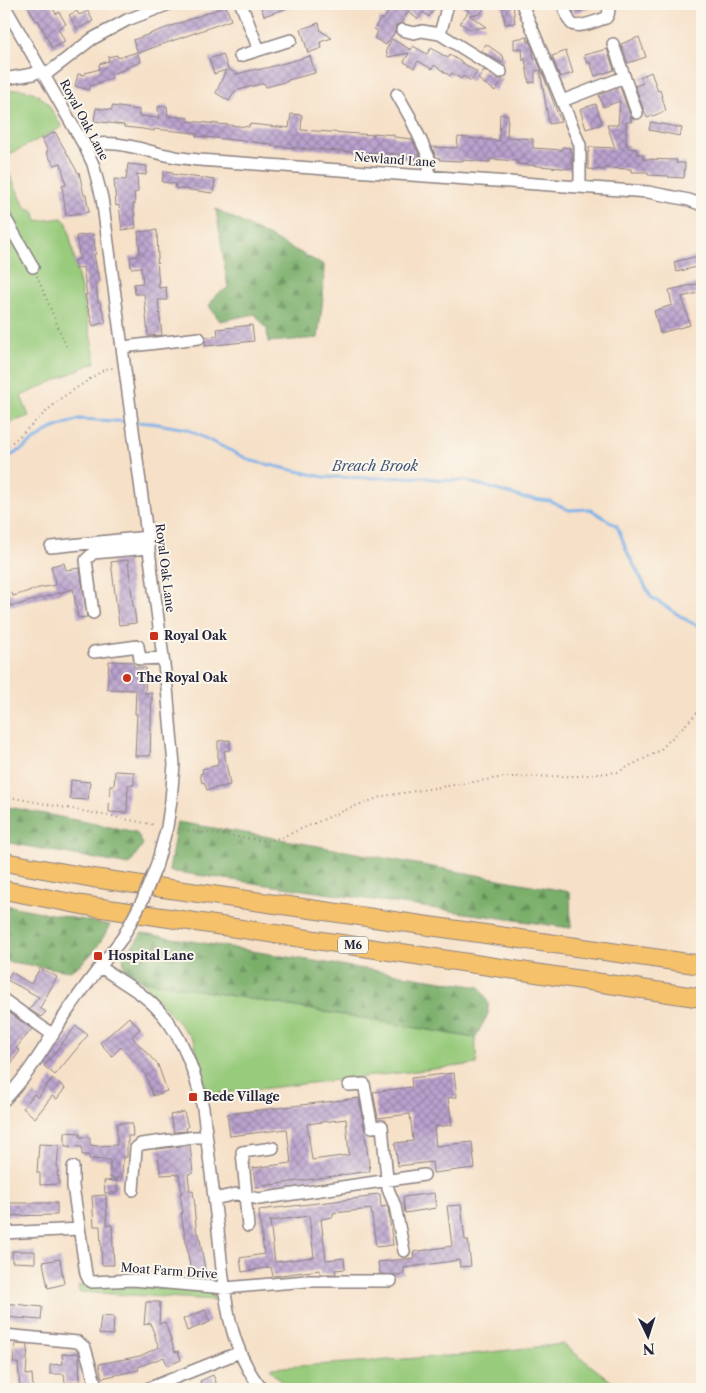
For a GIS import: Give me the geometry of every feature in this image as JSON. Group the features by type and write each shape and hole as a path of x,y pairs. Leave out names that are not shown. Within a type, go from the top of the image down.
{"highway":[{"path":"4,862 92,878 702,965"},
{"name":"M6","path":"4,890 82,905 702,998"}],"street":[{"path":"4,78 42,73 92,39 128,20 169,4"},
{"path":"242,4 259,50"},
{"path":"440,34 448,4"},
{"path":"522,4 580,145 580,187"},
{"path":"563,4 570,22 579,26 606,18 609,10 607,4"},
{"name":"Royal Oak Lane","path":"4,5 85,147 93,164 102,198 163,658 174,764 172,800 167,827 156,867 143,899 122,937 68,1010 30,1070 4,1100"},
{"path":"402,30 414,33 422,31 440,34 501,72"},
{"path":"240,56 291,40"},
{"path":"613,44 637,113"},
{"path":"562,101 624,77"},
{"path":"397,94 429,158 429,176"},
{"name":"Newland Lane","path":"85,147 95,144 116,144 170,156 199,160 648,192 689,200 702,206"},
{"path":"4,216 33,267"},
{"path":"123,347 199,338"},
{"path":"51,548 148,542"},
{"path":"92,613 86,560 93,553 148,542"},
{"path":"94,652 138,646 140,659 163,658"},
{"path":"101,967 143,996 158,1010 184,1047 198,1086 203,1108 229,1315 240,1352 256,1387"},
{"path":"4,1000 53,1035"},
{"path":"349,1085 364,1084 372,1127 382,1126 388,1189 395,1206 404,1251"},
{"path":"133,1190 136,1148 141,1144 206,1137"},
{"path":"248,1226 244,1196 246,1192 242,1152 273,1148"},
{"path":"4,1233 79,1229 73,1186 73,1167"},
{"path":"214,1199 236,1194 259,1199 424,1175"},
{"name":"Moat Farm Drive","path":"79,1229 86,1274 92,1282 133,1280 225,1288"},
{"path":"225,1288 307,1281 391,1281"},
{"path":"4,1335 78,1342 85,1348 89,1357 96,1389"},
{"path":"147,1389 240,1352"}],"path":[{"path":"33,267 66,346"},
{"path":"4,448 60,399 105,369 125,366"},
{"path":"4,796 167,827 267,841 280,838 384,796 505,776 578,776 618,772 659,751 702,708"}],"green space":[{"path":"20,89 33,92 46,101 62,127 4,157 4,91"},
{"path":"4,163 25,207 34,211 37,221 62,218 67,223 96,362 21,396 29,416 4,425"},
{"path":"216,209 324,265 323,298 318,338 268,342 267,329 255,314 220,321 209,306 216,295 228,288"},
{"path":"4,806 136,832 143,844 129,865 4,842"},
{"path":"177,822 570,892 571,928 169,871"},
{"path":"4,905 110,925 94,951 70,971 4,961"},
{"path":"142,933 480,987 488,1003 488,1014 475,1038 141,980 125,969 123,958"},
{"path":"141,980 475,1038 477,1064 207,1095 194,1041"},
{"path":"119,1285 210,1291 215,1300 79,1292 78,1286"},
{"path":"563,1344 621,1389 287,1389 270,1368 464,1355"}],"building":[{"path":"27,4 51,4 56,14 59,12 66,24 58,28 65,42 52,48 38,20 36,21"},
{"path":"260,4 297,4 297,5 264,16"},
{"path":"394,4 397,7 398,4 409,11 401,23 396,25 395,32 386,45 374,38 378,31 374,29"},
{"path":"411,4 438,4 429,17 423,12 418,19 409,13 414,6"},
{"path":"459,4 480,4 485,7 480,14 469,15 486,27 469,29 460,23 469,11"},
{"path":"502,4 513,4 515,23 505,24"},
{"path":"571,4 598,4 598,5 574,13"},
{"path":"226,6 231,20 138,53 133,40"},
{"path":"77,11 79,15 88,11 93,21 77,29 69,15"},
{"path":"319,23 321,31 332,38 320,42 322,48 308,53 301,29"},
{"path":"527,37 534,59 537,59 561,122 549,124 540,70 535,71 535,82 529,83 525,58 523,61 522,48 514,49 514,39"},
{"path":"639,37 646,57 628,63 621,44"},
{"path":"392,39 411,50 413,46 427,54 431,48 448,58 450,55 477,72 471,81 463,76 461,79 452,73 450,76 434,65 432,69 418,61 414,68 404,62 409,53 388,57 386,50"},
{"path":"486,44 503,56 502,63 481,51"},
{"path":"607,49 614,70 595,76 590,62 587,63 584,55"},
{"path":"566,51 573,73 560,77 552,56"},
{"path":"137,52 141,62 111,74 112,78 90,86 89,90 75,86 78,74 85,75 85,73 100,69 99,64 109,61 108,57 117,55 118,58"},
{"path":"223,54 228,69 237,74 310,56 315,73 266,87 264,83 235,91 229,101 216,93 226,70 214,74 209,59"},
{"path":"484,70 497,79 503,79 495,91 478,79"},
{"path":"651,72 658,91 660,90 666,111 647,118 635,86 643,83 640,77"},
{"path":"620,87 631,118 631,122 626,122 626,145 628,145 628,148 637,149 637,154 643,154 643,159 677,160 676,163 685,163 684,178 648,175 648,172 631,172 631,169 588,169 589,147 615,148 607,125 618,125 620,101 603,107 599,95"},
{"path":"596,104 602,124 586,129 580,109"},
{"path":"112,106 139,110 139,116 159,118 158,107 167,106 168,116 188,118 188,121 249,127 249,124 289,128 291,114 302,115 301,130 374,135 374,133 412,139 420,157 419,159 414,158 414,160 400,158 401,154 271,146 272,144 196,136 196,133 154,129 154,131 94,121 96,108 112,110"},
{"path":"500,114 508,115 507,137 533,139 533,148 562,150 562,147 570,148 570,152 572,152 572,169 517,164 517,161 490,159 490,162 440,160 440,158 436,157 432,147 457,148 458,137 499,141"},
{"path":"651,122 682,128 680,136 649,130"},
{"path":"55,132 79,172 89,212 66,215 62,186 66,185 61,163 54,165 46,152 48,151 42,139"},
{"path":"128,164 147,166 146,175 137,174 138,192 134,193 135,204 133,204 136,228 122,230 119,205 116,206 114,179 126,180"},
{"path":"164,171 172,172 172,174 215,180 213,193 175,188 176,184 162,182"},
{"path":"157,230 159,288 166,287 167,300 158,300 162,335 148,336 144,294 135,294 134,284 143,283 141,267 131,268 130,257 138,256 138,253 140,253 138,232"},
{"path":"93,234 99,283 96,284 98,302 100,302 106,322 93,326 85,295 87,295 83,267 76,269 74,261 80,259 76,236"},
{"path":"698,256 700,266 677,272 674,262"},
{"path":"702,283 702,292 682,297 690,325 660,333 654,311 672,305 669,290"},
{"path":"252,325 254,341 205,346 206,337 218,336 217,329"},
{"path":"128,560 136,623 119,625 111,562"},
{"path":"64,563 66,570 80,568 87,617 78,618 73,589 17,605 4,606 4,595 12,593 13,596 56,585 51,566"},
{"path":"109,661 133,662 134,667 146,668 145,693 152,693 150,756 135,756 136,690 107,689"},
{"path":"230,740 230,750 224,751 230,785 207,790 204,782 202,783 200,774 203,773 202,769 218,765 218,741"},
{"path":"115,771 134,772 134,785 128,785 127,813 109,812 110,786 114,786"},
{"path":"71,780 90,782 88,800 70,799"},
{"path":"40,968 57,977 40,1008 46,1012 41,1017 29,1009 39,997 7,980 11,972 31,984"},
{"path":"4,1009 32,1029 16,1048 20,1051 4,1073"},
{"path":"129,1017 140,1029 132,1037 158,1065 167,1091 153,1096 145,1073 121,1047 112,1056 100,1043"},
{"path":"76,1026 88,1035 55,1075 44,1066"},
{"path":"454,1073 457,1097 448,1098 452,1125 434,1127 436,1146 472,1142 475,1168 433,1173 432,1162 398,1166 395,1143 413,1141 410,1114 378,1118 373,1092 412,1087 411,1078"},
{"path":"52,1078 65,1088 57,1099 52,1096 35,1118 23,1108 34,1094 38,1098"},
{"path":"359,1098 370,1171 256,1187 253,1168 291,1163 287,1129 230,1136 227,1114","holes":["346,1119 349,1155 312,1160 307,1124"]},
{"path":"184,1112 188,1127 186,1128 187,1131 174,1132 170,1115"},
{"path":"117,1123 132,1123 133,1136 128,1136 127,1157 123,1157 122,1178 110,1178 110,1160 89,1159 89,1155 82,1155 82,1147 65,1146 65,1132 80,1133 80,1137 90,1137 90,1145 117,1145"},
{"path":"39,1144 59,1145 57,1176 59,1176 59,1184 40,1185 40,1173 37,1173"},
{"path":"190,1145 193,1173 188,1174 190,1191 193,1191 197,1234 199,1233 205,1270 191,1272 181,1213 183,1213 180,1193 182,1193 179,1174 161,1175 157,1149"},
{"path":"117,1180 117,1193 105,1193 104,1181"},
{"path":"434,1193 436,1208 405,1213 403,1197"},
{"path":"380,1194 381,1207 387,1206 388,1208 393,1245 376,1247 371,1209 333,1213 333,1217 321,1219 326,1260 344,1258 345,1269 335,1270 336,1274 320,1274 320,1270 273,1276 271,1267 242,1272 240,1258 264,1254 259,1210 369,1197 369,1195","holes":["309,1216 314,1257 275,1262 270,1221"]},
{"path":"106,1195 107,1225 112,1225 114,1265 102,1265 100,1226 94,1226 92,1196"},
{"path":"4,1203 57,1203 57,1215 4,1216"},
{"path":"461,1205 465,1240 468,1240 471,1266 460,1267 459,1260 404,1268 404,1274 380,1274 378,1262 414,1258 413,1252 452,1246 447,1206"},
{"path":"12,1251 35,1251 35,1263 12,1262"},
{"path":"60,1259 64,1284 48,1288 43,1262"},
{"path":"146,1302 160,1302 159,1324 165,1322 175,1352 178,1351 181,1360 167,1366 164,1357 138,1367 139,1370 102,1378 99,1364 140,1356 159,1347 150,1323 144,1325"},
{"path":"4,1303 42,1307 41,1320 4,1317"},
{"path":"205,1310 210,1322 187,1331 183,1319"},
{"path":"101,1316 114,1317 113,1335 99,1334"},
{"path":"15,1344 28,1345 26,1375 32,1374 33,1389 20,1389 18,1363 13,1363"},
{"path":"79,1353 80,1382 65,1383 64,1374 50,1374 50,1365 63,1364 62,1354"},
{"path":"213,1375 217,1385 203,1389 200,1381"}],"waterway":[{"name":"Breach Brook","path":"4,458 16,453 51,429 79,419 152,423 186,429 252,461 324,477 421,477 467,481 524,498 550,501 569,510 590,509 617,526 628,554 651,597 702,628"}],"place":[{"name":"Royal Oak","path":"154,636"},
{"name":"The Royal Oak","path":"127,678"},
{"name":"Hospital Lane","path":"98,956"},
{"name":"Bede Village","path":"193,1097"}]}
